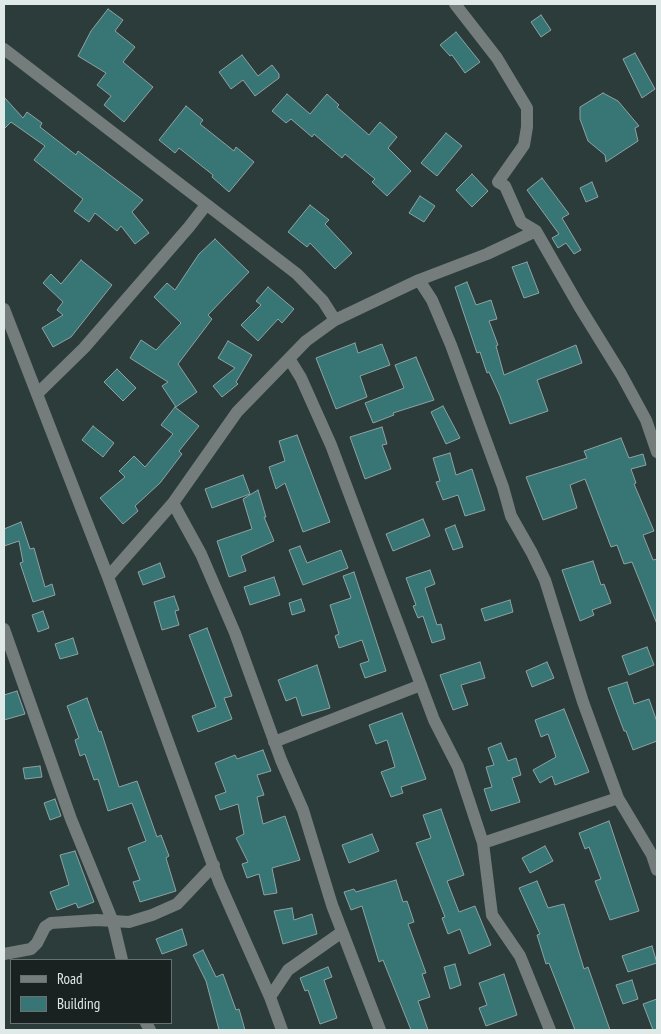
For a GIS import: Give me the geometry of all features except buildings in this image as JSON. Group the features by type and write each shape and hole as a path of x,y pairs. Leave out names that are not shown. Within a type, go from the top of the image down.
{"street":[{"path":"455,4 497,58 528,108 524,145 498,182 505,186 520,222 536,230 578,306 621,374 646,420 657,452"},
{"path":"4,48 297,274 323,301 336,320"},
{"path":"37,394 84,348 206,205"},
{"path":"108,577 173,504 237,412 290,360 306,341 336,320 419,280 459,265 536,230"},
{"path":"419,280 432,300 451,345 503,487 511,516 532,552 545,580 583,702 618,798 652,855 657,870"},
{"path":"4,309 108,577 219,882 270,997 282,1030"},
{"path":"290,360 301,378 330,445 434,720 458,767 483,843 492,915 520,956 550,1030"},
{"path":"173,504 201,554 235,632 274,742 303,810 342,932 380,1030"},
{"path":"4,629 71,819 113,922 122,959"},
{"path":"274,742 421,685"},
{"path":"483,843 618,798"},
{"path":"4,954 31,949 37,943 45,927 51,923 97,920 129,922 152,915 177,904 214,865"},
{"path":"270,997 288,970 342,932"}]}
